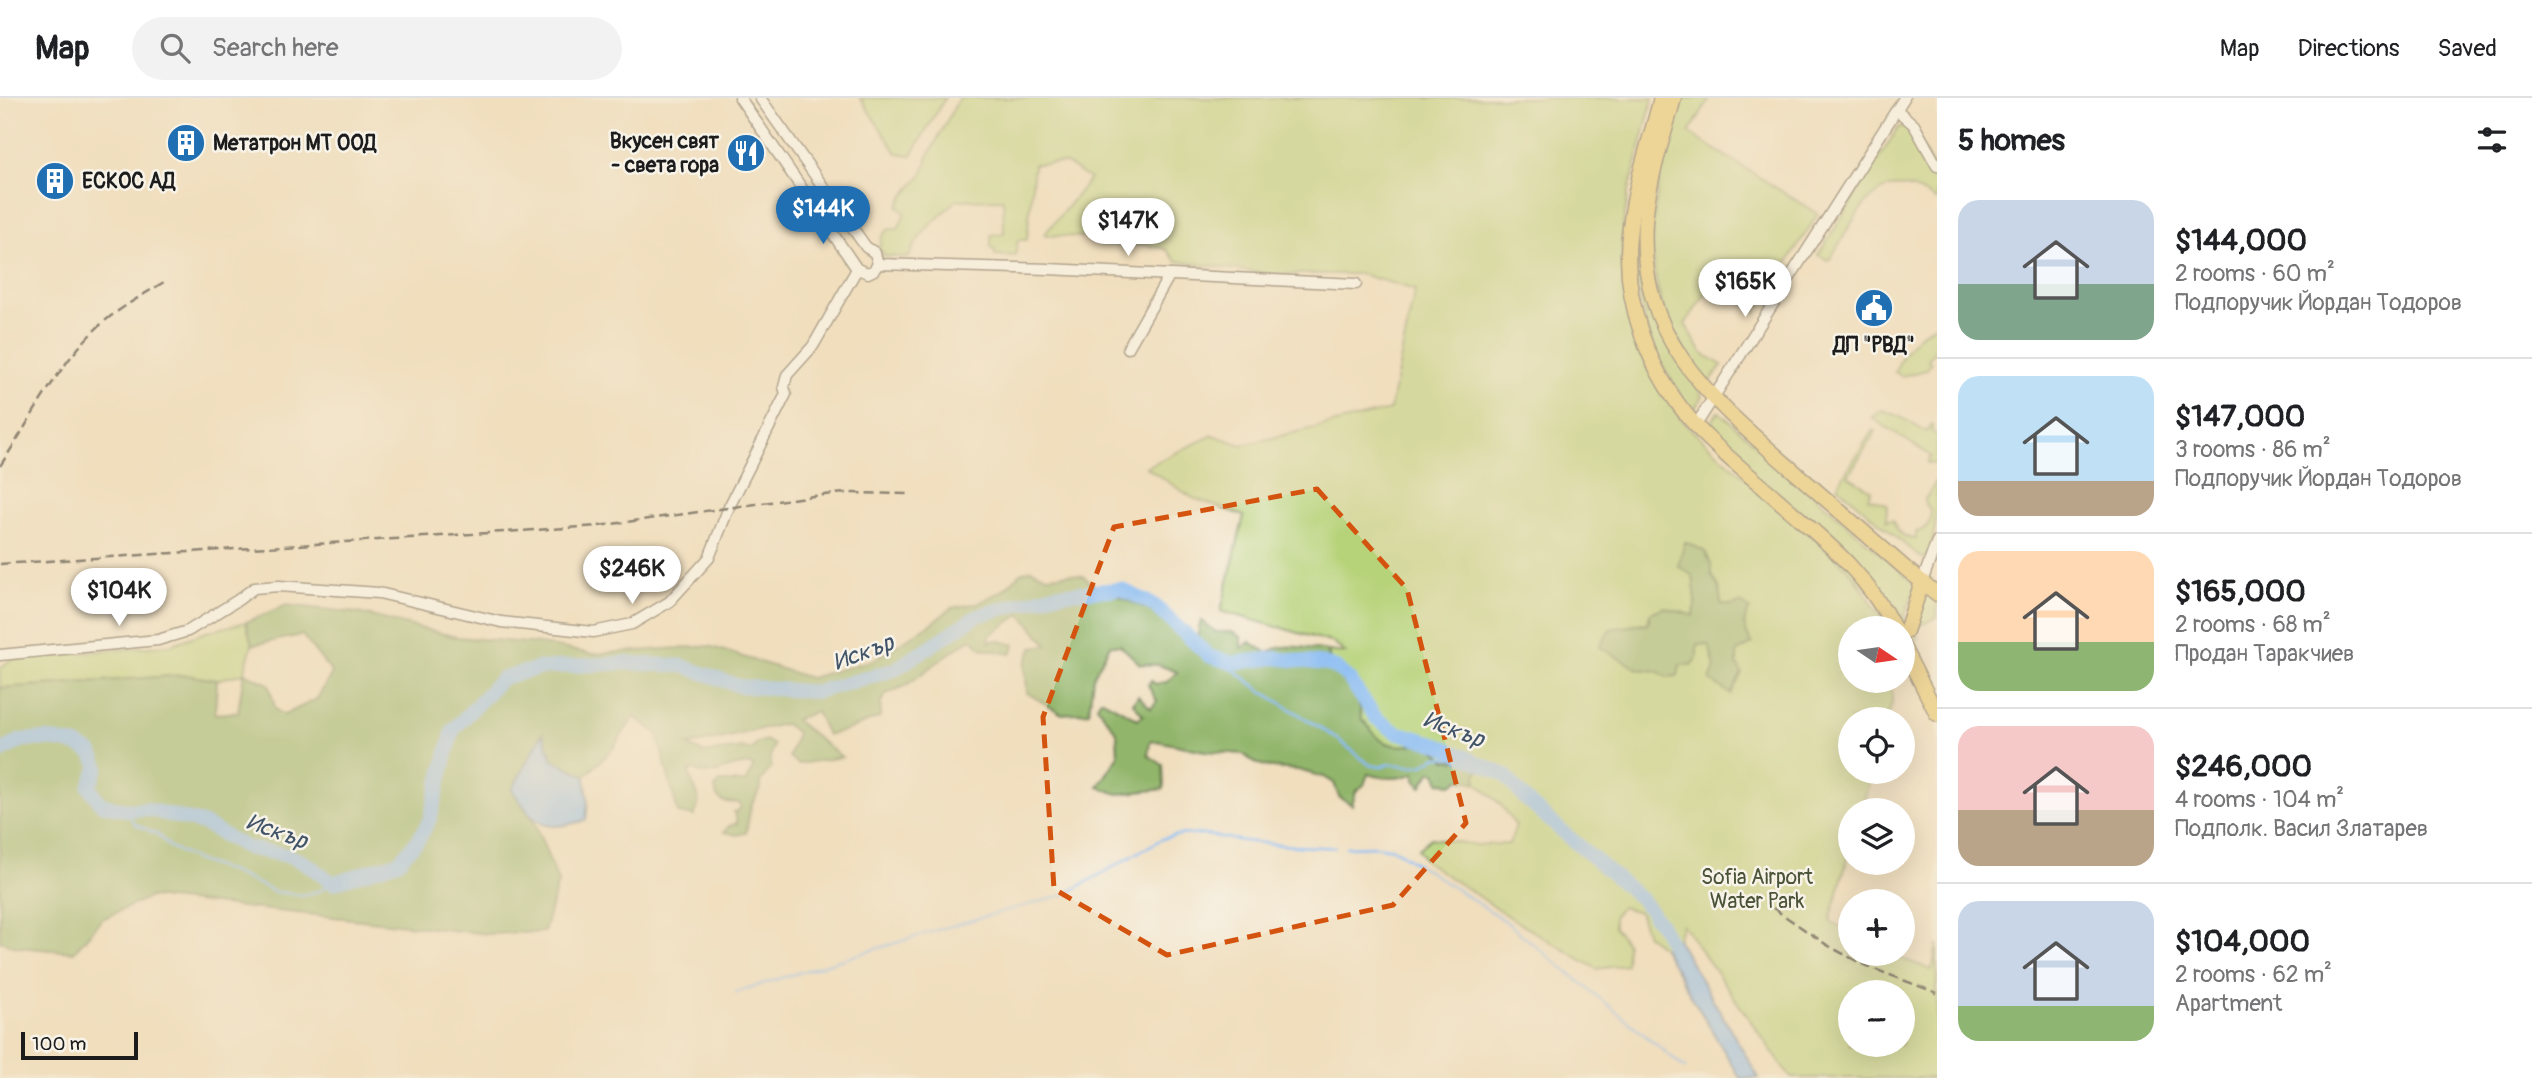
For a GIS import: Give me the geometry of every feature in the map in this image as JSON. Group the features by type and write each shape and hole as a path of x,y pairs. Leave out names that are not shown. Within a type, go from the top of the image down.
{"main road":[{"path":"1661,98 1633,204 1628,245 1630,280 1639,328 1650,356 1673,397 1696,425 1843,557 1870,587 1887,616"},
{"path":"1674,98 1649,189 1645,224 1648,272 1659,312 1671,341 1684,363 1713,399 1924,576 1937,594"},
{"path":"1911,616 1924,576"},
{"path":"1915,671 1937,714"}],"street":[{"path":"740,98 856,266 868,273 874,270 878,264 875,253 868,249 760,98"},
{"path":"1696,425 1904,98"},
{"path":"1897,110 1914,125 1937,166"},
{"path":"0,655 158,640 188,631 254,588 279,586 379,593 502,622 593,632 632,624 669,603 709,558 729,507 786,394 787,375 813,346 856,266 857,253 868,249"},
{"path":"878,264 1356,284"},
{"path":"1128,348 1169,276"},
{"path":"1924,576 1937,541"}],"highlighted area":[{"path":"1317,489 1407,589 1466,823 1393,905 1167,955 1054,889 1043,717 1114,527"}],"green space":[{"path":"860,98 945,98 912,155 897,153"},
{"name":"Sofia Airport Water Park","path":"959,98 1653,98 1628,195 1622,231 1626,302 1640,350 1661,391 1686,425 1849,569 1881,616 1838,616 1838,693 1892,693 1892,703 1891,707 1838,707 1838,784 1869,784 1864,798 1838,798 1838,875 1843,875 1830,921 1838,926 1838,966 1915,966 1915,964 1932,970 1937,944 1937,1078 1791,1078 1682,924 1677,939 1663,948 1647,935 1639,912 1622,907 1614,915 1614,927 1627,944 1626,965 1597,969 1519,923 1425,861 1418,849 1431,838 1477,845 1509,844 1516,826 1501,805 1477,783 1476,775 1459,760 1446,760 1428,746 1394,745 1378,738 1361,718 1358,704 1331,668 1328,651 1345,653 1334,643 1221,611 1244,516 1193,498 1146,467 1213,435 1242,445 1390,410 1415,290 1360,274 1270,274 1176,261 1166,249 1147,245 1100,245 1084,237 1044,235 1090,179 1065,163 1034,164 1027,240 1018,240 1015,256 995,255 995,250 991,249 991,235 1004,233 1003,199 957,200 917,241 909,258 885,256 879,248 882,236 889,229 898,229 905,213 898,206 926,166 927,159","holes":["1711,564 1711,574 1719,587 1721,604 1730,606 1741,603 1743,628 1751,644 1737,652 1737,664 1715,667 1709,645 1696,643 1684,658 1666,669 1638,669 1633,624 1648,623 1664,607 1694,616 1696,600 1693,576"]},
{"path":"1681,98 1710,98 1689,133 1818,214 1756,312 1714,281 1685,324 1702,353 1722,365 1710,382 1701,375 1681,344 1665,313 1656,282 1653,222 1657,191"},
{"path":"1902,126 1912,129 1937,175 1937,201 1916,190 1898,186 1884,189 1860,210 1830,259 1818,255 1898,128"},
{"path":"1640,198 1642,259 1702,396 1693,412 1662,364 1644,319 1635,248"},
{"path":"1937,325 1937,338 1934,343 1937,347 1928,360 1931,363 1926,370 1902,376 1895,372 1911,344 1923,332"},
{"path":"1882,410 1899,416 1926,432 1932,424 1934,426 1931,431 1937,435 1937,464 1927,463 1931,456 1872,418"},
{"path":"1718,411 1913,582 1915,589 1905,616 1892,616 1706,430"},
{"path":"1873,430 1876,431 1848,476 1871,490 1868,498 1887,504 1886,521 1893,520 1898,531 1904,536 1916,539 1916,532 1928,524 1930,510 1924,501 1937,480 1934,532 1925,559 1918,556 1837,486"},
{"path":"1685,542 1705,551 1711,564 1711,574 1719,587 1721,604 1730,606 1741,603 1750,609 1745,618 1745,626 1752,644 1737,652 1737,664 1742,673 1731,694 1710,680 1715,667 1709,645 1697,644 1697,658 1691,665 1680,665 1678,676 1667,677 1657,671 1638,669 1599,647 1610,629 1648,623 1650,613 1664,607 1694,616 1696,600 1693,576 1678,566"},
{"path":"1031,569 1047,576 1083,576 1094,585 1152,611 1190,641 1197,639 1201,620 1216,632 1232,632 1241,637 1241,648 1250,642 1268,653 1281,647 1328,651 1331,667 1355,695 1361,718 1378,738 1394,745 1428,746 1446,760 1471,765 1479,770 1476,775 1477,783 1459,779 1452,784 1440,783 1436,772 1430,772 1421,787 1415,780 1415,773 1392,778 1368,774 1364,785 1356,791 1352,805 1339,797 1334,783 1324,777 1255,763 1243,754 1205,751 1157,741 1150,742 1148,755 1163,765 1164,789 1118,794 1098,787 1118,757 1117,733 1097,706 1101,699 1138,719 1143,715 1133,703 1138,696 1151,708 1157,701 1148,685 1151,680 1155,684 1167,682 1177,672 1159,665 1140,664 1120,645 1110,645 1093,677 1089,712 1062,714 1027,693 1025,664 1033,647 1048,645 1021,614 990,635 989,642 997,640 1015,645 1011,654 981,648 972,639 905,686 886,694 881,703 880,717 827,735 816,711 795,720 842,757 798,764 789,757 797,733 785,724 687,745 703,753 745,748 752,750 757,743 766,740 774,745 770,758 771,767 760,782 761,788 751,806 746,833 737,835 724,832 737,823 735,813 732,812 738,811 741,806 739,803 724,802 717,797 715,788 720,782 746,782 754,766 739,765 708,773 693,769 689,772 698,798 694,816 678,813 657,733 634,717 612,750 585,776 553,760 542,734 512,790 534,821 558,882 544,932 488,934 150,897 102,919 74,952 17,947 0,941 0,688 186,675 217,680 215,714 238,712 244,673 269,684 275,709 284,715 317,699 332,673 302,635 252,645 246,622 286,605 358,613 457,637 540,644 592,654 709,646 810,678 873,660 934,622 951,608 979,603 1005,589 1020,573"},
{"path":"1927,594 1937,602 1937,617 1915,628 1915,626 1923,596"},
{"path":"246,622 252,645 244,673 217,680 186,675 0,688 0,669 11,659 170,645"},
{"path":"1915,647 1931,679 1928,680 1915,659"}],"water":[{"path":"543,733 553,760 585,776 588,800 586,820 559,826 541,823 528,812 512,790"},
{"path":"1677,939 1759,1078 1740,1078 1663,948"}],"waterway":[{"name":"Искър","path":"0,752 22,740 48,739 77,745 92,753 98,767 89,787 101,804 125,810 147,809 204,824 247,848 290,856 307,864 333,883 398,862 419,839 430,819 453,730 502,678 540,668 625,663 683,666 739,686 816,692 894,670 977,616 1055,594 1121,589 1154,605 1209,656 1233,663 1275,658 1325,664 1336,668 1349,679 1376,718 1396,732 1438,744 1505,775 1525,799 1642,900 1660,924 1679,959"},
{"path":"1224,662 1260,690 1335,737 1370,765 1410,766 1423,765 1436,757 1469,758"},
{"path":"125,810 135,824 157,834 170,847 276,892 302,895 319,891 333,883"},
{"path":"736,992 954,925 1064,895 1162,839 1173,836 1195,834 1283,845 1335,847"},
{"path":"1346,847 1376,846 1394,849 1504,920 1685,1068"}],"railway":[{"path":"0,466 53,382 89,336 115,313 164,282"},
{"path":"0,564 598,526 813,496 846,493 907,494"},
{"path":"1773,908 1827,945 1864,965 1937,993"}],"place":[{"name":"Метатрон МТ ООД","path":"186,143"},
{"name":"Вкусен свят - света гора","path":"746,153"},
{"name":"ЕСКОС АД","path":"55,181"},
{"name":"ДП \"РВД\"","path":"1874,308"}]}
